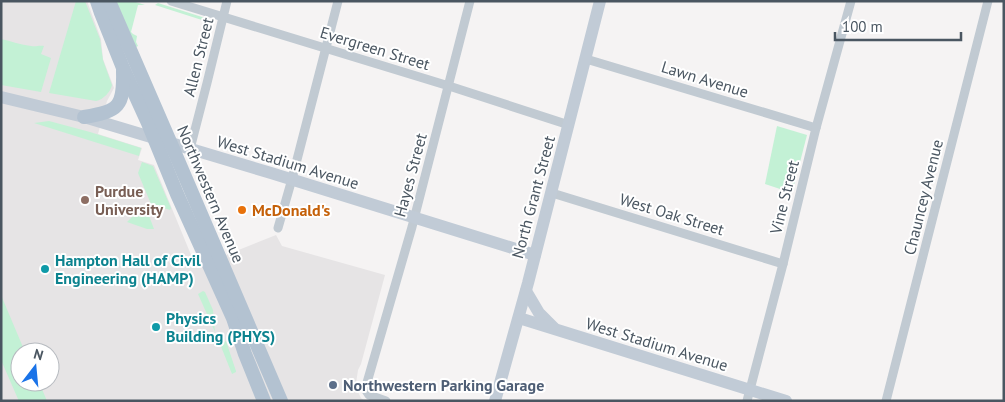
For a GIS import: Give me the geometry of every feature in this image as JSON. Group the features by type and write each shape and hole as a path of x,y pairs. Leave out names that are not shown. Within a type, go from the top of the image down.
{"main road":[{"name":"Northwestern Avenue","path":"97,1 100,13 184,212 233,318 264,401"},
{"name":"Northwestern Avenue","path":"109,1 280,401"},
{"path":"84,117 103,114 118,105 123,92 123,68"}],"street":[{"name":"Evergreen Street","path":"171,1 449,86 569,125"},
{"name":"Allen Street","path":"190,149 227,1"},
{"path":"278,228 338,1"},
{"name":"Hayes Street","path":"386,401 369,395 365,390 415,218 470,1"},
{"name":"North Grant Street","path":"495,401 552,193 600,1"},
{"name":"Vine Street","path":"748,395 783,264 816,128 851,1"},
{"name":"Chauncey Avenue","path":"886,401 988,1"},
{"name":"Lawn Avenue","path":"586,58 816,128"},
{"name":"West Stadium Avenue","path":"1,97 84,117 292,179 535,255"},
{"name":"West Oak Street","path":"552,193 783,264"},
{"path":"526,291 539,313 556,329"},
{"name":"West Stadium Avenue","path":"519,318 748,395 786,401"}],"shaded area":[{"name":"Purdue University","path":"1,1 87,1 101,39 103,59 114,88 107,101 98,134 142,148 138,160 154,165 196,267 276,235 282,246 385,275 358,370 356,383 358,392 365,401 1,401"}],"green space":[{"path":"76,1 85,1 100,39 103,60 112,85 106,95 96,101 49,93"},
{"path":"116,1 133,1 145,5 138,5 131,32 137,36 136,42 138,46 136,47"},
{"path":"158,3 202,17 205,21 155,5"},
{"path":"1,39 33,46 44,46 41,54 51,58 41,92 1,85"},
{"path":"49,121 141,148 139,156 34,123"},
{"path":"777,126 807,135 792,193 765,184"},
{"path":"142,162 153,166 171,208 170,210 151,204 138,173"},
{"path":"139,210 148,213 154,229 147,229 127,222"},
{"path":"203,291 213,310 215,332 198,294"},
{"path":"1,295 21,342 10,342 10,381 1,360"},
{"path":"226,341 236,371 232,374 220,344"},
{"path":"15,392 43,392 47,401 18,401"}],"place":[{"name":"Purdue University","path":"85,200"},
{"name":"McDonald's","path":"242,210"},
{"name":"Hampton Hall of Civil Engineering (HAMP)","path":"45,269"},
{"name":"Physics Building (PHYS)","path":"156,327"},
{"name":"Northwestern Parking Garage","path":"333,385"}]}
